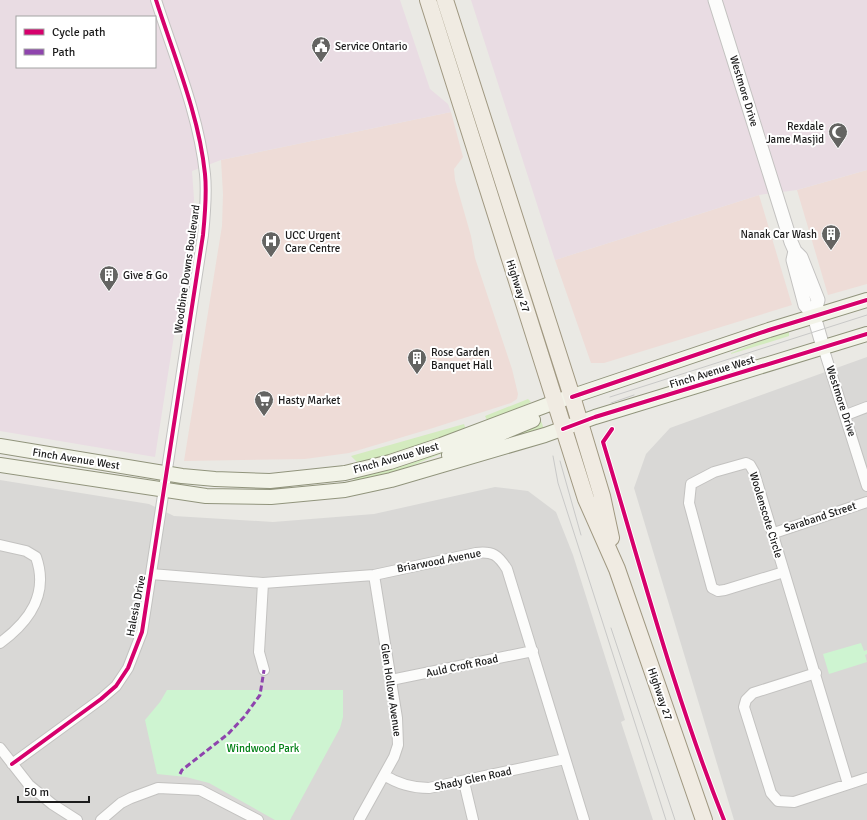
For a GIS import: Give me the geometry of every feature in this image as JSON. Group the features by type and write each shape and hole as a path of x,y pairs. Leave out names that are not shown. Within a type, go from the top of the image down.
{"main road":[{"name":"Highway 27","path":"428,0 586,499 617,569 704,820"},
{"name":"Highway 27","path":"445,0 580,423 602,496 617,569"},
{"name":"Finch Avenue West","path":"0,446 166,473 214,479 270,481 345,473 390,462 556,406 768,330 867,300"},
{"name":"Finch Avenue West","path":"0,465 206,496 250,498 301,495 345,490 409,474 564,429 867,334"},
{"name":"Finch Avenue West","path":"409,474 556,406"},
{"path":"345,473 345,490"}],"street":[{"name":"Woodbine Downs Boulevard","path":"156,0 195,122 205,174 206,200 203,235 163,490"},
{"name":"Westmore Drive","path":"715,0 795,251 793,260 805,305 814,316 867,486"},
{"path":"846,415 867,407"},
{"name":"Woolenscote Circle","path":"784,572 725,590 718,591 712,588 689,504 691,484 714,472 746,463 750,464 774,533 784,572 816,673 848,784"},
{"name":"Halesia Drive","path":"12,764 101,699 122,678 133,657 142,632 163,490"},
{"name":"Saraband Street","path":"774,533 867,502"},
{"path":"0,545 26,551 36,557 41,571 39,592 35,606 26,620 12,634 0,643"},
{"name":"Briarwood Avenue","path":"151,574 263,583 374,575 485,552 500,557 507,569 584,820"},
{"name":"Glen Hollow Avenue","path":"359,820 394,758 398,745 397,718 374,575"},
{"path":"263,583 259,652 264,670"},
{"name":"Auld Croft Road","path":"391,680 533,651"},
{"path":"816,673 753,693 746,700 744,707 771,793 778,802 794,802 867,778"},
{"path":"0,748 28,784 38,793 77,820"},
{"name":"Shady Glen Road","path":"384,775 399,784 416,788 429,788 464,782 565,759"},
{"path":"464,782 473,820"},
{"path":"101,820 121,803 158,788 200,790 258,820"}],"shaded area":[{"path":"0,0 400,0 430,89 448,104 451,112 221,160 192,171 194,199 191,227 155,457 0,431"},
{"path":"471,0 867,0 867,170 797,190 759,195 555,260"},
{"path":"451,112 463,157 454,169 455,180 471,236 475,258 512,369 518,394 517,399 511,403 349,453 305,459 184,461 222,226 223,194 221,160"},
{"path":"867,170 867,284 828,295 797,190"},
{"path":"759,195 792,305 604,363 591,363 555,260"},
{"path":"867,357 867,820 734,820 634,488 646,454 670,428"},
{"path":"0,480 149,504 174,516 273,522 374,514 495,487 528,491 556,512 573,555 625,720 621,722 653,820 0,820"}],"green space":[{"path":"784,331 789,332 789,336 731,354 731,353"},
{"path":"528,399 531,402 488,422 485,416"},
{"path":"541,421 544,429 466,452"},
{"path":"464,424 466,430 417,448 361,463 357,462 351,456"},
{"path":"489,434 404,469 353,482 355,478 405,465"},
{"path":"861,643 864,651 867,650 867,654 865,655 867,662 829,674 823,654"},
{"name":"Windwood Park","path":"167,690 343,690 343,717 340,728 290,820 275,820 209,783 186,777 157,774 145,720 160,702"}],"tram line":[{"path":"610,397 867,315"},
{"path":"611,403 634,395"},
{"path":"553,456 558,483 666,820"},
{"path":"560,461 581,535"},
{"path":"611,628 675,820"}],"marked path":[{"path":"180,774 182,770 228,734 244,717 260,695 264,670"}],"cycle path":[{"path":"12,764 101,699 116,686 128,668 142,632 203,235 206,197 206,182 202,152 192,108 156,0"},
{"path":"572,397 769,330 867,300"},
{"path":"563,429 595,417 867,334"},
{"path":"612,429 603,442 674,680 706,774 724,820"}],"place":[{"name":"Service Ontario","path":"321,63"},
{"name":"Rexdale Jame Masjid","path":"838,149"},
{"name":"Nanak Car Wash","path":"831,251"},
{"name":"UCC Urgent Care Centre","path":"271,258"},
{"name":"Give & Go","path":"109,292"},
{"name":"Rose Garden Banquet Hall","path":"417,375"},
{"name":"Hasty Market","path":"264,417"}]}
